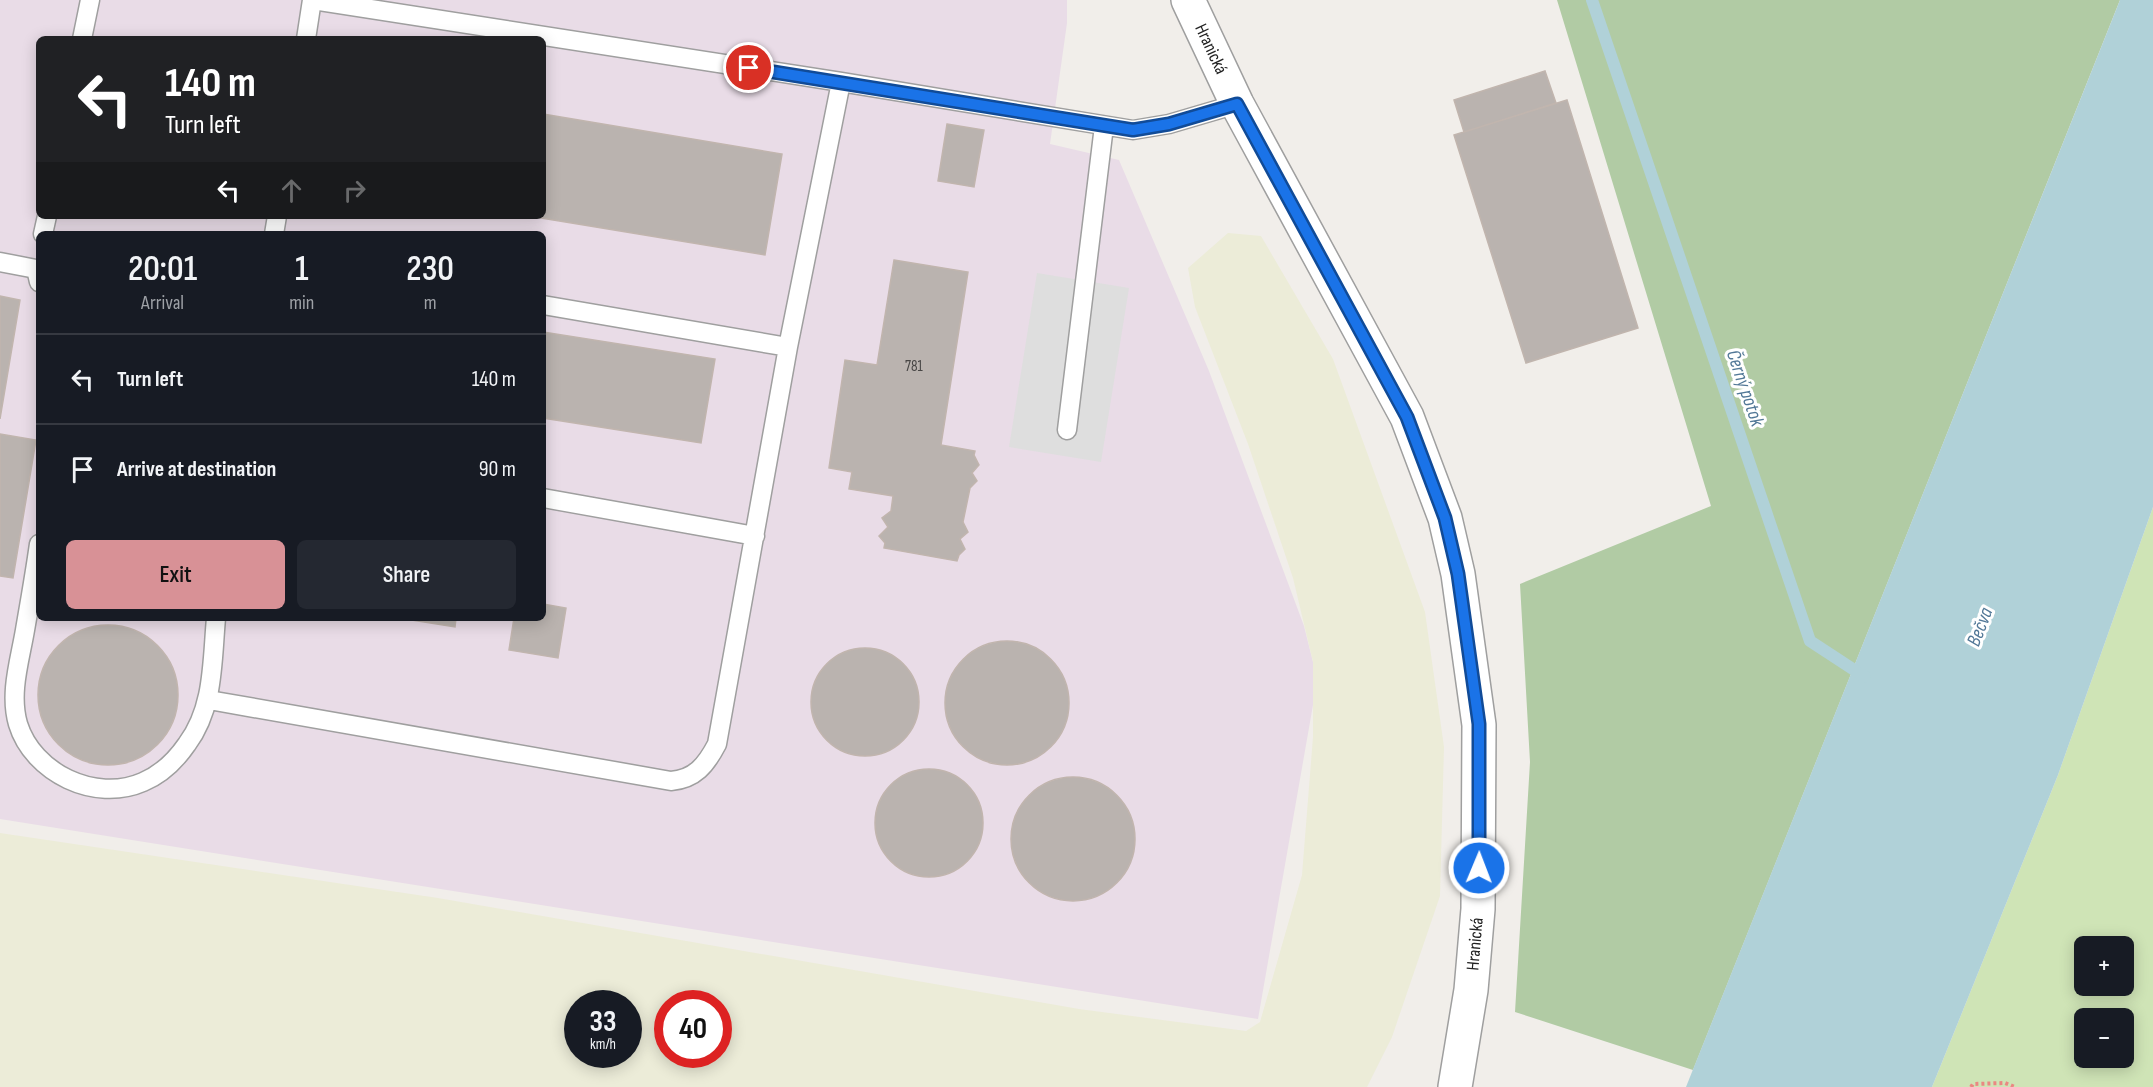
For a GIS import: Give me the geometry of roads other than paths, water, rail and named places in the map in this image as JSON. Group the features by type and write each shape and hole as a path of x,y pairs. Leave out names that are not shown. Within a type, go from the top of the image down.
{"street":[{"name":"Hranická","path":"1188,0 1237,104 1407,417 1445,518 1458,574 1479,724 1478,909 1471,990 1455,1087"}],"lane":[{"path":"83,36 90,0"},
{"path":"306,36 312,0 544,36"},
{"path":"546,36 1133,130 1169,124 1237,104"},
{"path":"209,700 671,782 684,780 696,773 708,761 717,744 788,347 840,82"},
{"path":"1067,430 1104,126"},
{"path":"0,262 36,269"},
{"path":"546,306 788,347"},
{"path":"546,499 755,536"},
{"path":"36,581 14,693 18,724 32,751 54,772 81,786 112,789 142,783 169,767 189,743 209,700 216,621"}],"water":[{"name":"Bečva","path":"2120,0 2153,0 2153,507 2058,775 1932,1087 1686,1087"}],"waterway":[{"name":"Černý potok","path":"1592,0 1810,641 1865,677"}]}
